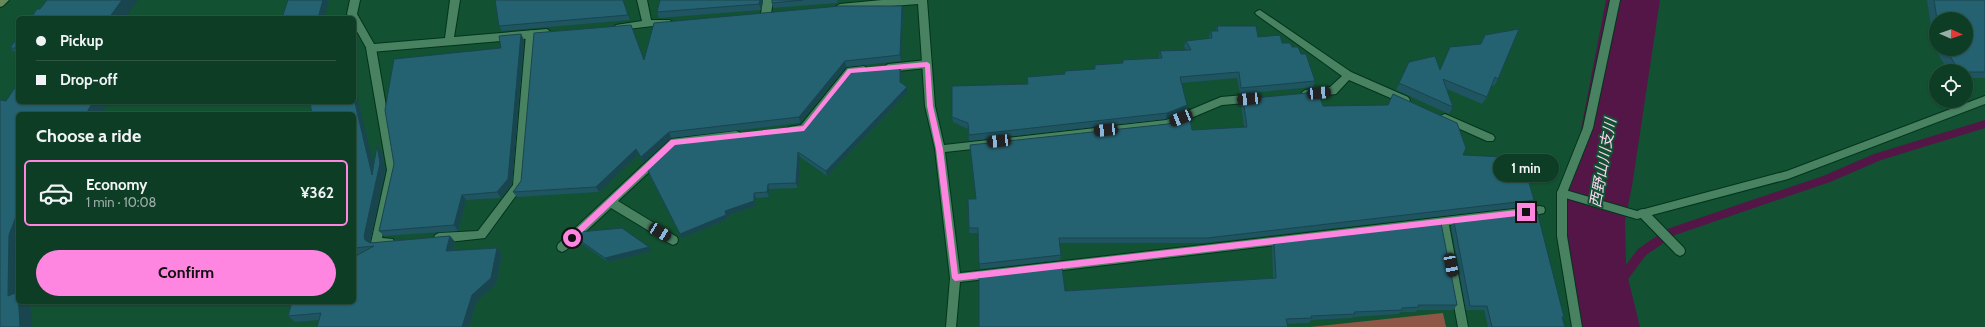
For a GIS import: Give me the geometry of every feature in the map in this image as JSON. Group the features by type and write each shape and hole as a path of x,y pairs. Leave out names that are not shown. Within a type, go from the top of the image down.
{"main road":[{"path":"0,4 4,0"}],"street":[{"path":"353,16 352,14 355,0"},
{"path":"449,41 455,0"},
{"path":"642,0 647,24"},
{"path":"766,14 768,0"},
{"path":"828,8 922,0 930,106 940,149 955,278 951,327"},
{"path":"1577,327 1562,236 1562,193 1588,128 1615,0"},
{"path":"1260,13 1348,75 1412,103"},
{"path":"356,21 371,48 392,170 376,243 398,241"},
{"path":"608,28 678,22"},
{"path":"371,48 554,32"},
{"path":"428,239 481,235 518,186 531,34"},
{"path":"781,131 804,128 850,71 927,64"},
{"path":"1296,95 1333,91 1348,75"},
{"path":"940,149 1167,124 1221,101 1266,97"},
{"path":"1562,193 1637,215 1788,175 1985,100"},
{"path":"1434,113 1490,138"},
{"path":"562,247 674,142 743,135"},
{"path":"610,202 673,240"},
{"path":"955,278 1540,210"},
{"path":"1643,213 1680,251"},
{"path":"1443,222 1463,327"}],"shaded area":[{"path":"1443,313 1446,327 1310,327"}],"building":[{"path":"47,0 122,0 110,16 32,16 37,9 40,9"},
{"path":"288,0 323,0 319,16 283,16"},
{"path":"495,0 623,0 628,15 499,26"},
{"path":"660,0 760,0 759,4 657,12"},
{"path":"772,0 803,0 772,3"},
{"path":"1934,0 1985,0 1985,72 1973,72 1973,64 1955,64 1950,56 1973,56 1973,12 1936,12"},
{"path":"840,6 902,6 900,55 845,61 799,117 669,132 641,157 636,149 596,187 513,192 521,181 534,33 631,25 644,60 654,23"},
{"path":"1217,26 1256,26 1258,37 1280,35 1282,43 1290,43 1292,47 1298,47 1301,54 1306,54 1315,81 1241,88 1239,72 1180,77 1187,105 1167,113 969,135 968,123 952,117 952,86 1028,84 1027,77 1065,74 1065,71 1095,69 1095,65 1123,63 1123,60 1162,58 1160,51 1191,50 1186,41 1212,38 1211,31 1218,31"},
{"path":"1519,29 1498,79 1495,77 1487,97 1443,79 1453,107 1399,83 1409,62 1435,56 1440,70 1450,47 1481,44 1485,35"},
{"path":"521,34 508,179 497,192 462,195 454,225 379,231 394,164 385,110 394,59 501,48 499,36"},
{"path":"16,40 16,48 10,48"},
{"path":"900,66 900,82 907,87 826,171 798,152 796,183 768,184 767,192 754,193 754,201 725,211 726,215 680,234 647,169 676,142 806,127 853,70"},
{"path":"16,86 16,104 92,104 87,112 16,112 16,216 9,235 8,296 16,293 16,304 19,304 20,327 0,327 0,100 6,101"},
{"path":"1318,92 1323,106 1388,105 1393,94 1457,123 1466,148 1463,155 1503,157 1504,160 1514,161 1517,171 1526,172 1534,200 1207,238 1059,238 1061,255 979,264 978,228 969,228 968,199 976,199 970,145 1168,124 1189,115 1192,130 1247,127 1243,99"},
{"path":"310,104 355,104 372,175 377,146 380,163 364,236 365,240 370,243 450,236 446,251 497,248 491,278 472,295 462,327 317,327 321,313 288,316 291,304 356,304 356,256 374,246 356,248 356,112 312,112"},
{"path":"1537,211 1564,317 1562,317 1565,327 1492,327 1487,306 1470,306 1454,222"},
{"path":"1441,223 1457,305 1418,305 1419,307 1402,308 1402,310 1354,312 1355,314 1286,319 1288,327 979,327 979,276 1062,267 1065,291 1276,278 1274,242"},
{"path":"622,228 649,247 605,258 575,237 579,232"}],"waterway":[{"name":"西野山川支川","path":"1606,327 1594,270 1593,221 1601,186 1633,0"},
{"path":"1605,324 1624,276 1642,252 1671,232 1826,179 1878,157 1985,124"}],"route":[{"path":"572,238 674,142 804,128 850,71 927,64 930,106 940,149 955,278 1526,212"}]}
